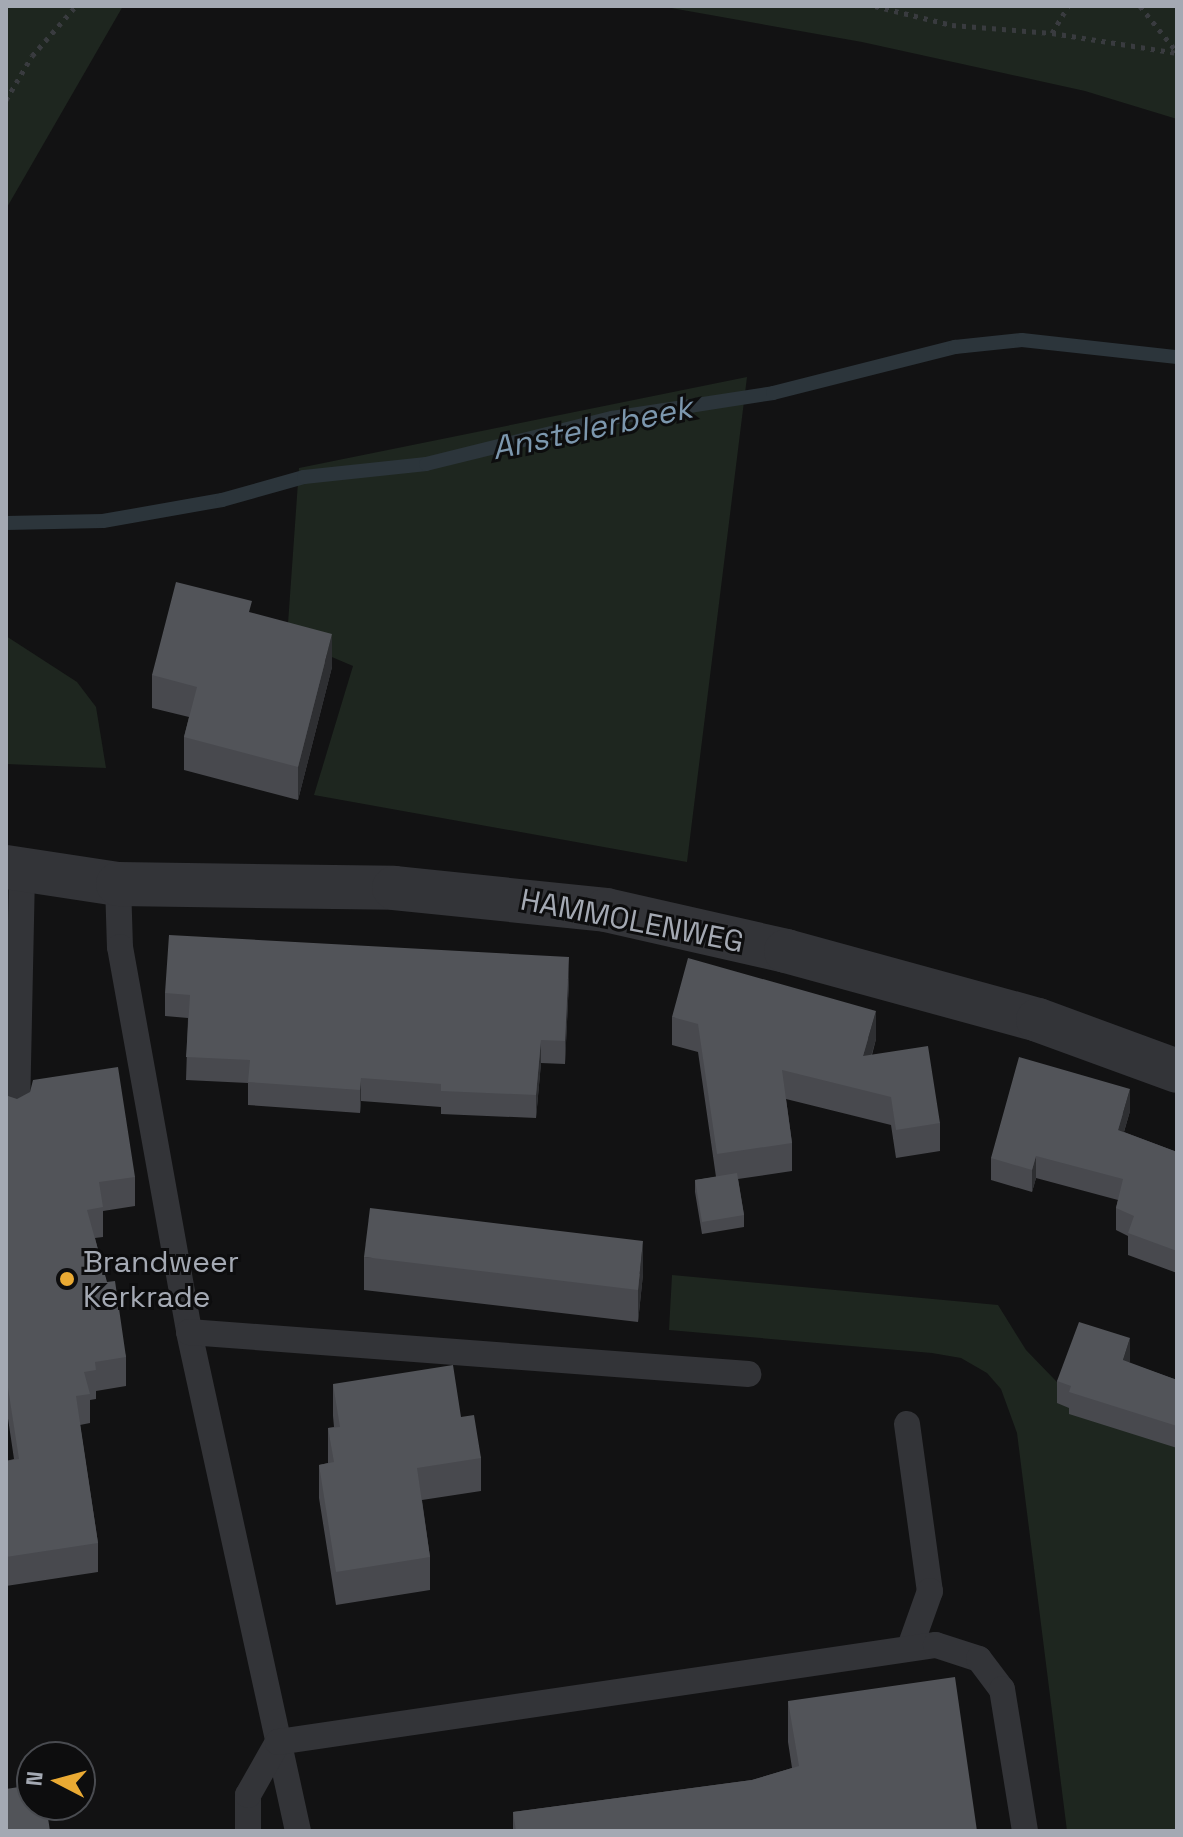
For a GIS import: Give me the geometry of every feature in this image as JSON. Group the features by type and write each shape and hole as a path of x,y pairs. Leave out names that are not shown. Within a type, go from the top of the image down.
{"street":[{"name":"HAMMOLENWEG","path":"11,871 118,884 394,888 606,910 786,951 1023,1016 1177,1071"}],"lane":[{"path":"11,871 17,1112"},
{"path":"118,884 120,947 189,1332 298,1831"},
{"path":"189,1332 748,1374"},
{"path":"907,1424 930,1591 910,1647"},
{"path":"278,1742 910,1647 955,1649 979,1659 996,1678 1007,1701 1025,1831"},
{"path":"248,1831 248,1795 278,1742"}],"path":[{"path":"6,100 32,56 76,6"},
{"path":"875,6 952,25 1052,33 1177,53"},
{"path":"1052,33 1068,6"},
{"path":"1140,6 1177,53"}],"shaded area":[{"path":"6,6 123,6 6,209"},
{"path":"660,6 1177,6 1177,119 1085,91 862,42"},
{"path":"747,377 687,862 314,795 353,666 287,638 299,468"},
{"path":"6,636 77,682 96,707 106,768 6,764"},
{"path":"672,1275 998,1305 1026,1350 1085,1411 1177,1439 1177,1831 1067,1831 1017,1433 1001,1389 987,1373 961,1358 932,1353 669,1330"}],"building":[{"path":"176,582 252,601 249,612 332,634 298,767 184,737 197,687 152,675"},
{"path":"169,935 569,957 565,1041 541,1040 536,1095 441,1091 441,1084 361,1078 360,1090 248,1082 250,1060 186,1057 190,995 165,993"},
{"path":"688,958 876,1011 863,1056 928,1046 940,1123 896,1130 891,1097 782,1070 792,1143 717,1154 698,1024 672,1017"},
{"path":"1019,1057 1130,1089 1118,1130 1177,1152 1177,1251 1128,1233 1134,1216 1116,1208 1123,1179 1036,1156 1032,1170 991,1158"},
{"path":"118,1067 135,1177 99,1182 103,1207 87,1210 107,1282 115,1281 126,1357 95,1362 96,1370 84,1372 90,1394 76,1396 98,1543 6,1557 6,1461 19,1459 6,1375 6,1092 17,1099 30,1092 33,1080"},
{"path":"737,1173 744,1215 702,1222 695,1180"},
{"path":"370,1208 643,1241 638,1290 364,1257"},
{"path":"1079,1322 1130,1338 1123,1360 1177,1380 1177,1426 1069,1392 1071,1386 1057,1381"},
{"path":"453,1365 461,1417 474,1415 481,1458 417,1468 430,1557 336,1572 319,1465 334,1462 328,1428 340,1427 333,1384"},
{"path":"955,1677 977,1831 516,1831 513,1812 752,1780 799,1766 788,1701"},
{"path":"16,1787 16,1821 48,1821 50,1831 6,1831 6,1789"}],"waterway":[{"name":"Anstelerbeek","path":"6,523 103,521 222,500 304,477 426,464 612,418 773,393 955,347 1022,340 1177,357"}],"place":[{"name":"Brandweer Kerkrade","path":"67,1279"}]}
